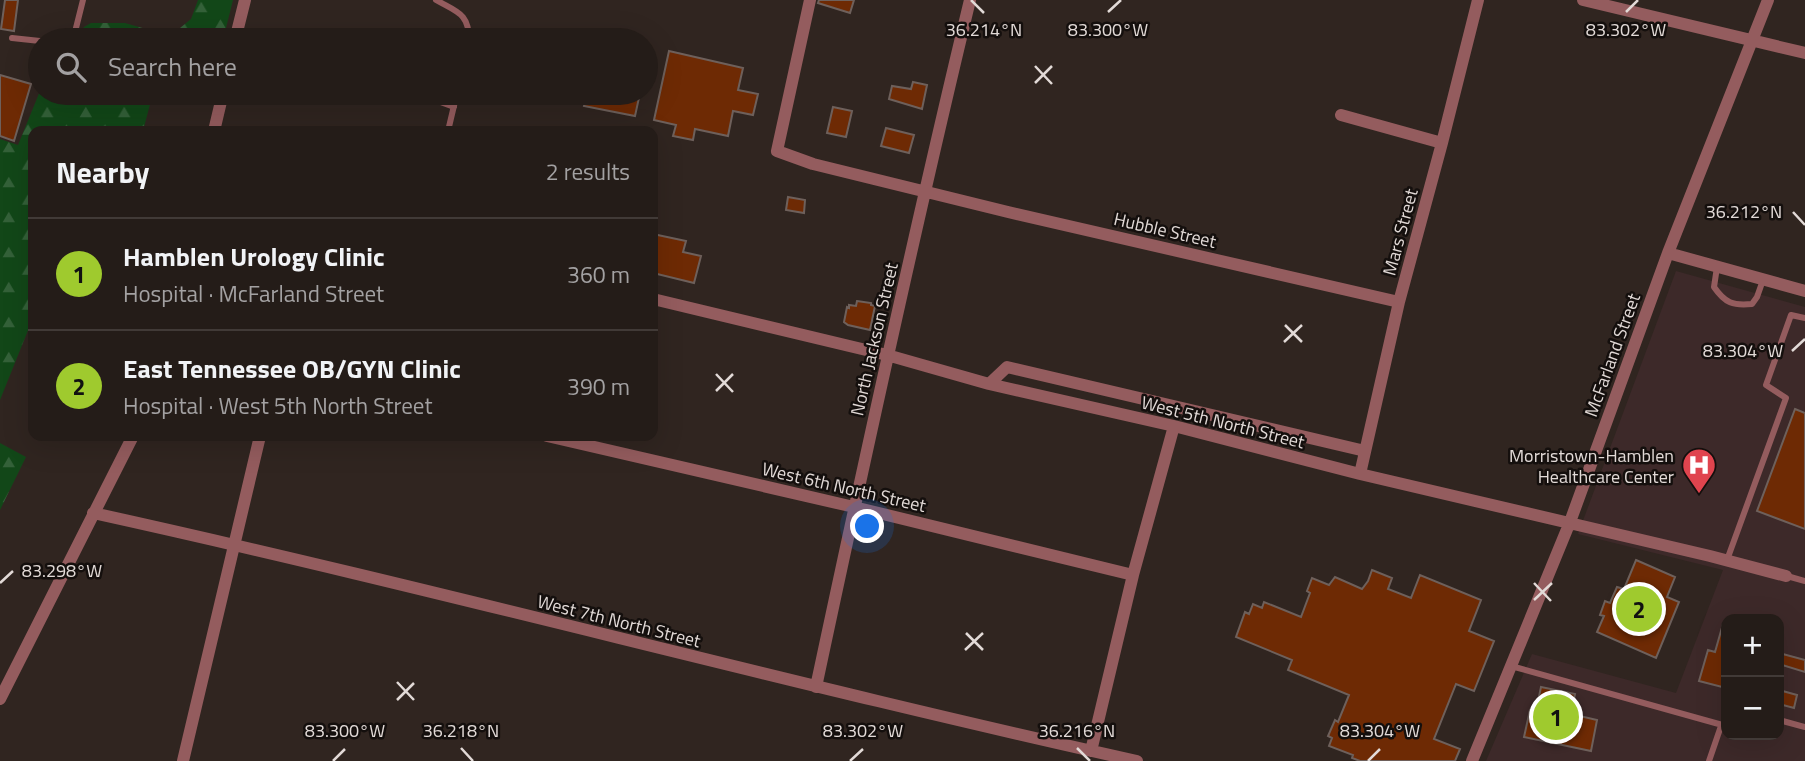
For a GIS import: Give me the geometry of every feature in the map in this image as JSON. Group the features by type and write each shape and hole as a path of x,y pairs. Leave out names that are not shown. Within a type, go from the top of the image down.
{"street":[{"path":"238,28 245,0"},
{"name":"Hubble Street","path":"810,0 777,151 813,164 1008,212 1399,302"},
{"name":"North Jackson Street","path":"816,687 887,355 970,0"},
{"name":"Mars Street","path":"1360,474 1399,302 1478,0"},
{"path":"1583,0 1805,53"},
{"name":"McFarland Street","path":"1472,761 1570,522 1668,253 1768,0"},
{"path":"215,126 220,105"},
{"path":"1341,115 1442,143"},
{"path":"1668,253 1805,292"},
{"name":"West 5th North Street","path":"658,300 887,355 989,384 1174,426 1360,474 1570,522 1786,576"},
{"path":"989,384 1007,367 1365,450"},
{"path":"1091,751 1133,575 1174,426"},
{"path":"0,699 130,441"},
{"path":"183,761 259,441"},
{"name":"West 6th North Street","path":"569,441 1133,575"},
{"name":"West 7th North Street","path":"93,513 236,544 816,687 1137,761"}],"lane":[{"path":"77,28 83,0"},
{"path":"436,0 462,15 469,28"},
{"path":"12,38 28,40"},
{"path":"448,126 454,107 449,105"},
{"path":"1717,267 1714,287 1723,300 1742,305 1752,304 1762,280"},
{"path":"1727,560 1786,398 1766,386 1791,315 1805,318"},
{"path":"1786,576 1805,581"},
{"path":"1511,666 1721,725"},
{"path":"1784,721 1805,727"},
{"path":"1709,761 1721,733"}],"shaded area":[{"name":"Morristown-Hamblen Healthcare Center","path":"1676,271 1805,307 1805,761 1486,761 1532,654 1676,693 1723,570 1578,534"}],"green space":[{"path":"198,0 233,0 226,28 180,28 191,19"},
{"path":"91,23 125,23 142,28 83,28"},
{"path":"34,105 150,105 144,126 28,126 28,330 0,400 0,139 18,145"},
{"path":"0,443 26,457 0,510"}],"building":[{"path":"5,0 18,0 14,31 1,29"},
{"path":"819,0 854,0 850,13 818,3"},
{"path":"669,51 743,68 738,90 758,94 753,115 733,111 728,136 695,129 693,140 673,136 676,125 654,120"},
{"path":"0,75 28,83 28,94 14,141 0,136"},
{"path":"913,82 927,85 922,109 889,99 892,86 911,89"},
{"path":"584,105 637,105 635,116"},
{"path":"833,107 852,111 846,137 827,133"},
{"path":"886,128 914,135 909,153 881,146"},
{"path":"788,197 805,200 804,213 786,210"},
{"path":"658,235 686,241 683,252 701,256 694,283 658,274"},
{"path":"857,301 875,306 870,330 844,322 847,307 856,306"},
{"path":"1795,409 1805,413 1805,529 1757,511"},
{"path":"1636,560 1675,577 1667,597 1679,602 1656,658 1597,632 1604,616 1600,615 1605,601 1610,603 1617,587 1624,589"},
{"path":"1372,570 1392,578 1388,589 1411,598 1420,575 1481,600 1469,631 1494,641 1474,691 1456,684 1434,739 1460,749 1455,761 1360,761 1352,758 1353,755 1329,746 1332,738 1328,736 1335,720 1338,722 1349,695 1288,670 1292,660 1236,637 1245,612 1249,614 1253,604 1262,608 1264,602 1301,617 1310,593 1307,591 1312,578 1329,585 1335,577 1362,589"},
{"path":"1721,631 1721,687 1699,681 1708,650 1715,652"},
{"path":"1784,654 1805,660 1805,672 1784,666"},
{"path":"1541,687 1575,694 1571,714 1597,720 1591,751 1524,737 1530,710 1536,711"},
{"path":"1784,691 1797,695 1794,708 1784,705"}],"place":[{"name":"Morristown-Hamblen Healthcare Center","path":"1699,495"},
{"name":"East Tennessee OB/GYN Clinic","path":"1639,609"},
{"name":"Hamblen Urology Clinic","path":"1556,717"}]}
